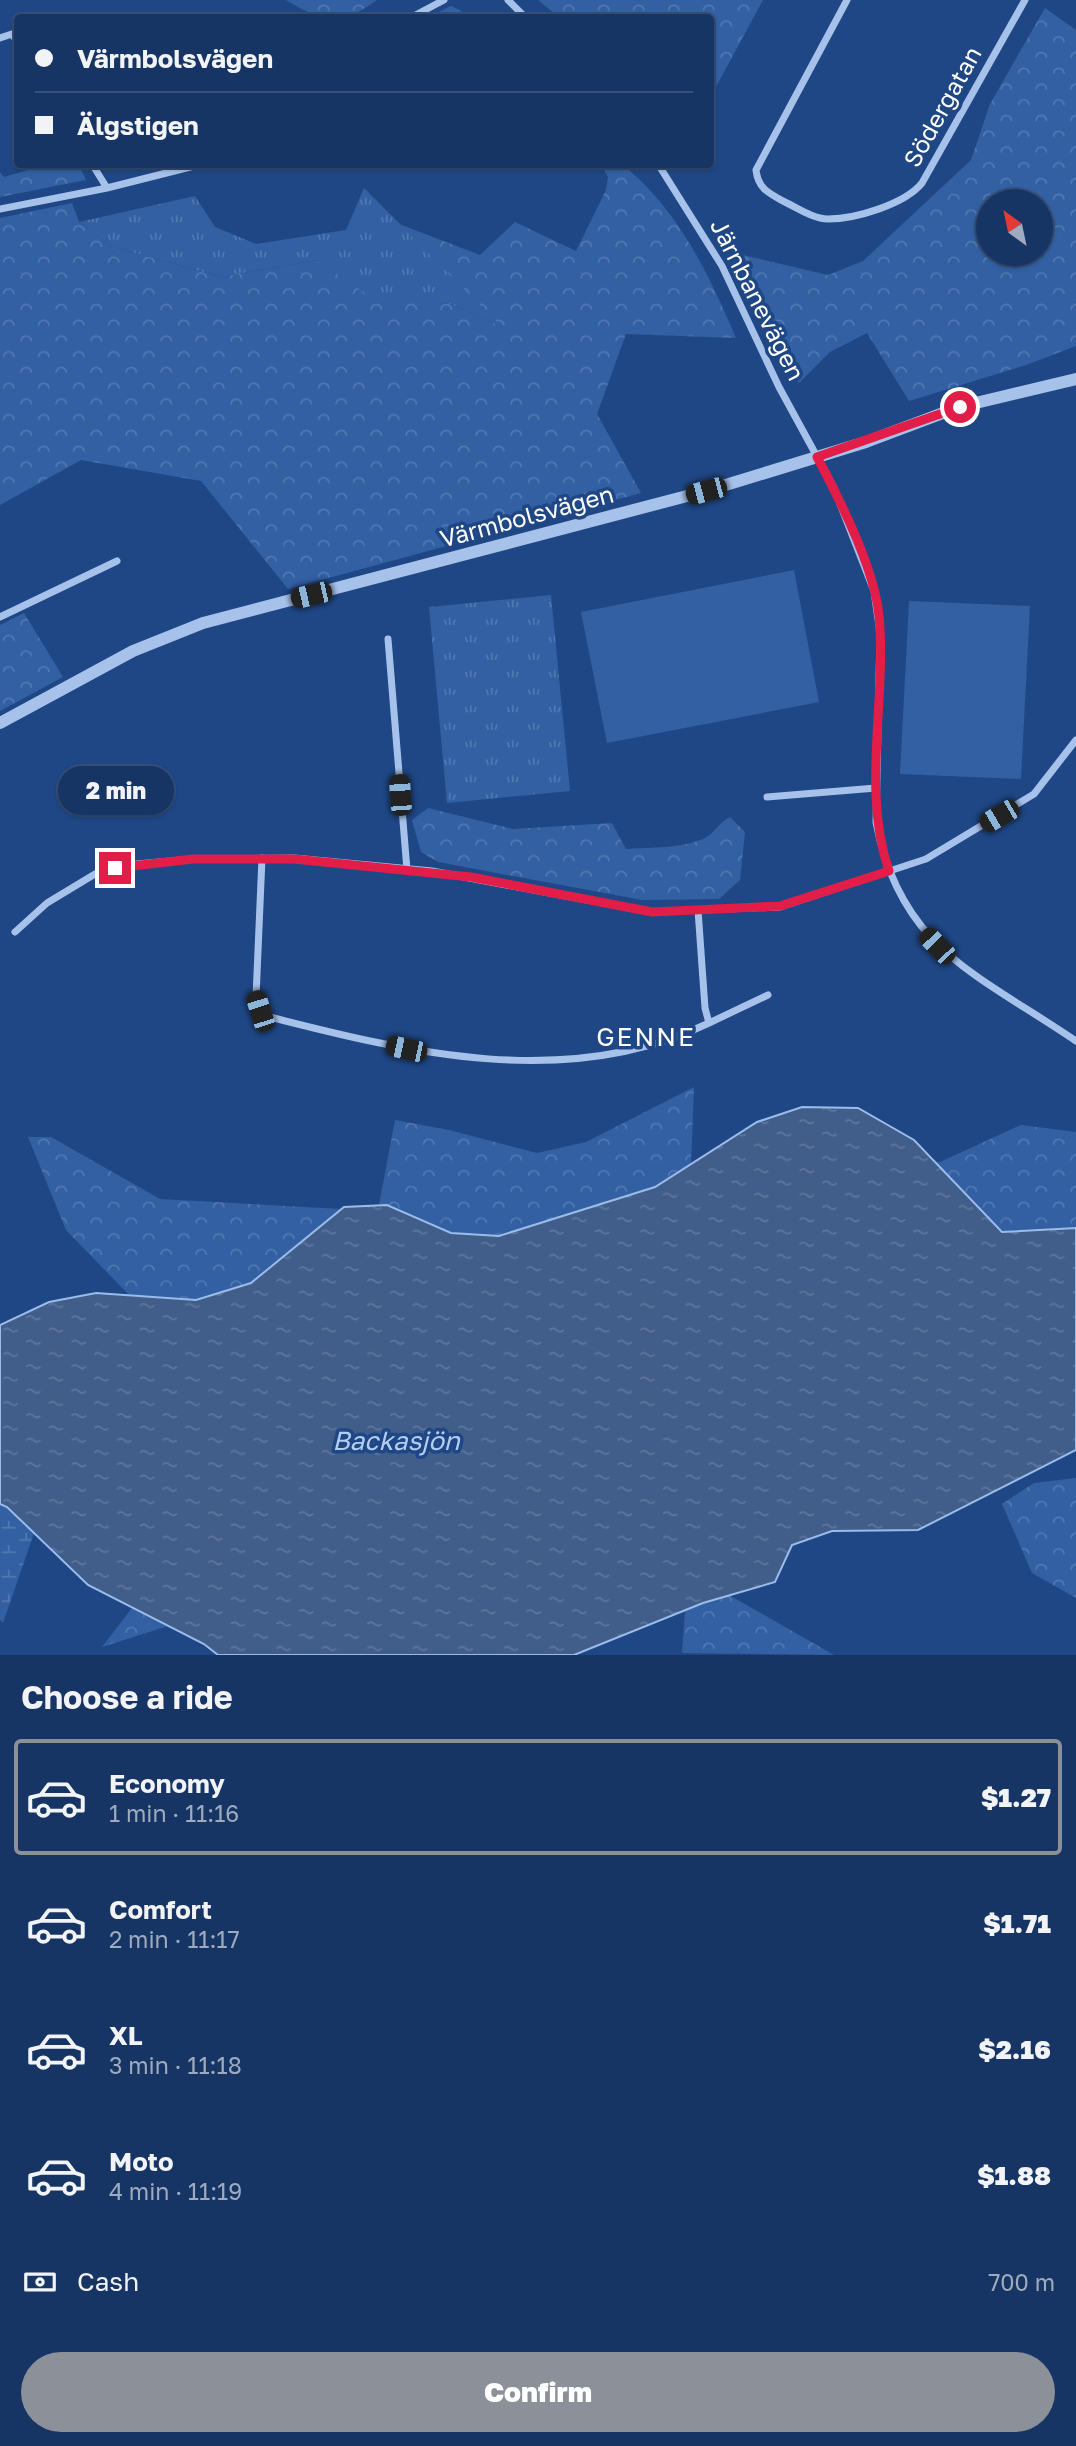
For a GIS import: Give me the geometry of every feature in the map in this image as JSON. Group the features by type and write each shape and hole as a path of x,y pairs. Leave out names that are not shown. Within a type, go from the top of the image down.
{"street":[{"path":"418,14 444,0"},
{"path":"508,0 522,14"},
{"name":"Södergatan","path":"847,0 756,170 759,183 772,195 826,219 874,209 913,195 1025,0"},
{"path":"94,168 107,188"},
{"path":"0,209 107,188 186,168"},
{"name":"Järnbanevägen","path":"661,168 722,266 779,387 833,486 865,565 879,613 876,821 889,871 908,910 937,946 1076,1041"},
{"name":"Värmbolsvägen","path":"0,723 133,651 203,623 614,516 817,457 960,407 1076,379"},
{"path":"0,617 117,561"},
{"path":"388,639 407,870"},
{"path":"15,932 76,883 115,868 172,860 262,858 407,870 471,877 632,910 780,906 916,865 1034,794 1076,740"},
{"path":"767,797 876,788"},
{"path":"262,858 256,997 260,1011 266,1016 406,1049 523,1062 579,1058 660,1043 768,995"},
{"path":"698,910 705,1008 709,1023"}],"green space":[{"path":"286,0 377,0 354,14 311,13"},
{"path":"538,0 763,0 714,90 714,14 555,14"},
{"path":"451,6 467,14 435,14"},
{"path":"1045,8 1076,30 1076,346 1026,365 909,401 867,333 830,352 799,383 732,263 743,255 828,275 863,261 971,160 990,104"},
{"path":"35,168 80,168 86,180 0,197 0,172 4,177"},
{"path":"603,168 630,168 630,171 664,207 692,248 716,292 736,338 626,334 597,414 641,493 288,589 201,481 81,460 0,505 0,218 72,203 79,222 110,246 221,277 316,260 371,297 451,304 502,327 399,224 480,255 515,222 576,251 606,190 608,177"},
{"path":"364,188 504,328 451,304 371,298 316,260 221,277 110,246 79,222 195,196 215,227 256,244 346,230"},
{"path":"794,570 819,702 607,743 581,612"},
{"path":"551,595 570,791 447,803 429,607"},
{"path":"909,601 1030,606 1021,779 900,774"},
{"path":"24,613 63,677 0,711 0,625"},
{"path":"428,808 513,829 612,823 626,849 696,842 708,836 730,817 745,832 740,880 719,899 642,900 438,862 421,852 412,820"},
{"path":"694,1087 691,1164 655,1187 499,1236 451,1233 387,1205 379,1205 395,1120 449,1130 537,1153 586,1142"},
{"path":"1021,1125 1076,1132 1076,1228 1002,1232 934,1162 940,1162"},
{"path":"28,1137 51,1137 160,1199 341,1209 251,1283 196,1300 129,1295 66,1230"},
{"path":"1076,1478 1076,1598 1032,1573 1002,1504 1034,1483"},
{"path":"0,1504 7,1506 34,1533 3,1623 0,1620"},
{"path":"729,1595 834,1655 682,1653 685,1610"},
{"path":"132,1608 168,1626 102,1647"}],"water":[{"name":"Backasjön","path":"802,1107 858,1108 914,1140 1002,1232 1076,1228 1076,1450 918,1530 832,1531 792,1545 775,1582 703,1603 574,1655 218,1655 204,1644 88,1585 7,1507 0,1504 0,1325 49,1302 96,1293 196,1300 251,1283 344,1207 387,1205 451,1233 499,1236 655,1187 757,1122"}],"district":[{"name":"GENNE","path":"646,1037"}],"route":[{"path":"115,868 193,859 294,859 432,871 652,912 780,906 826,894 889,871 880,845 876,821 879,613 865,565 833,486 817,457 960,407"}]}
